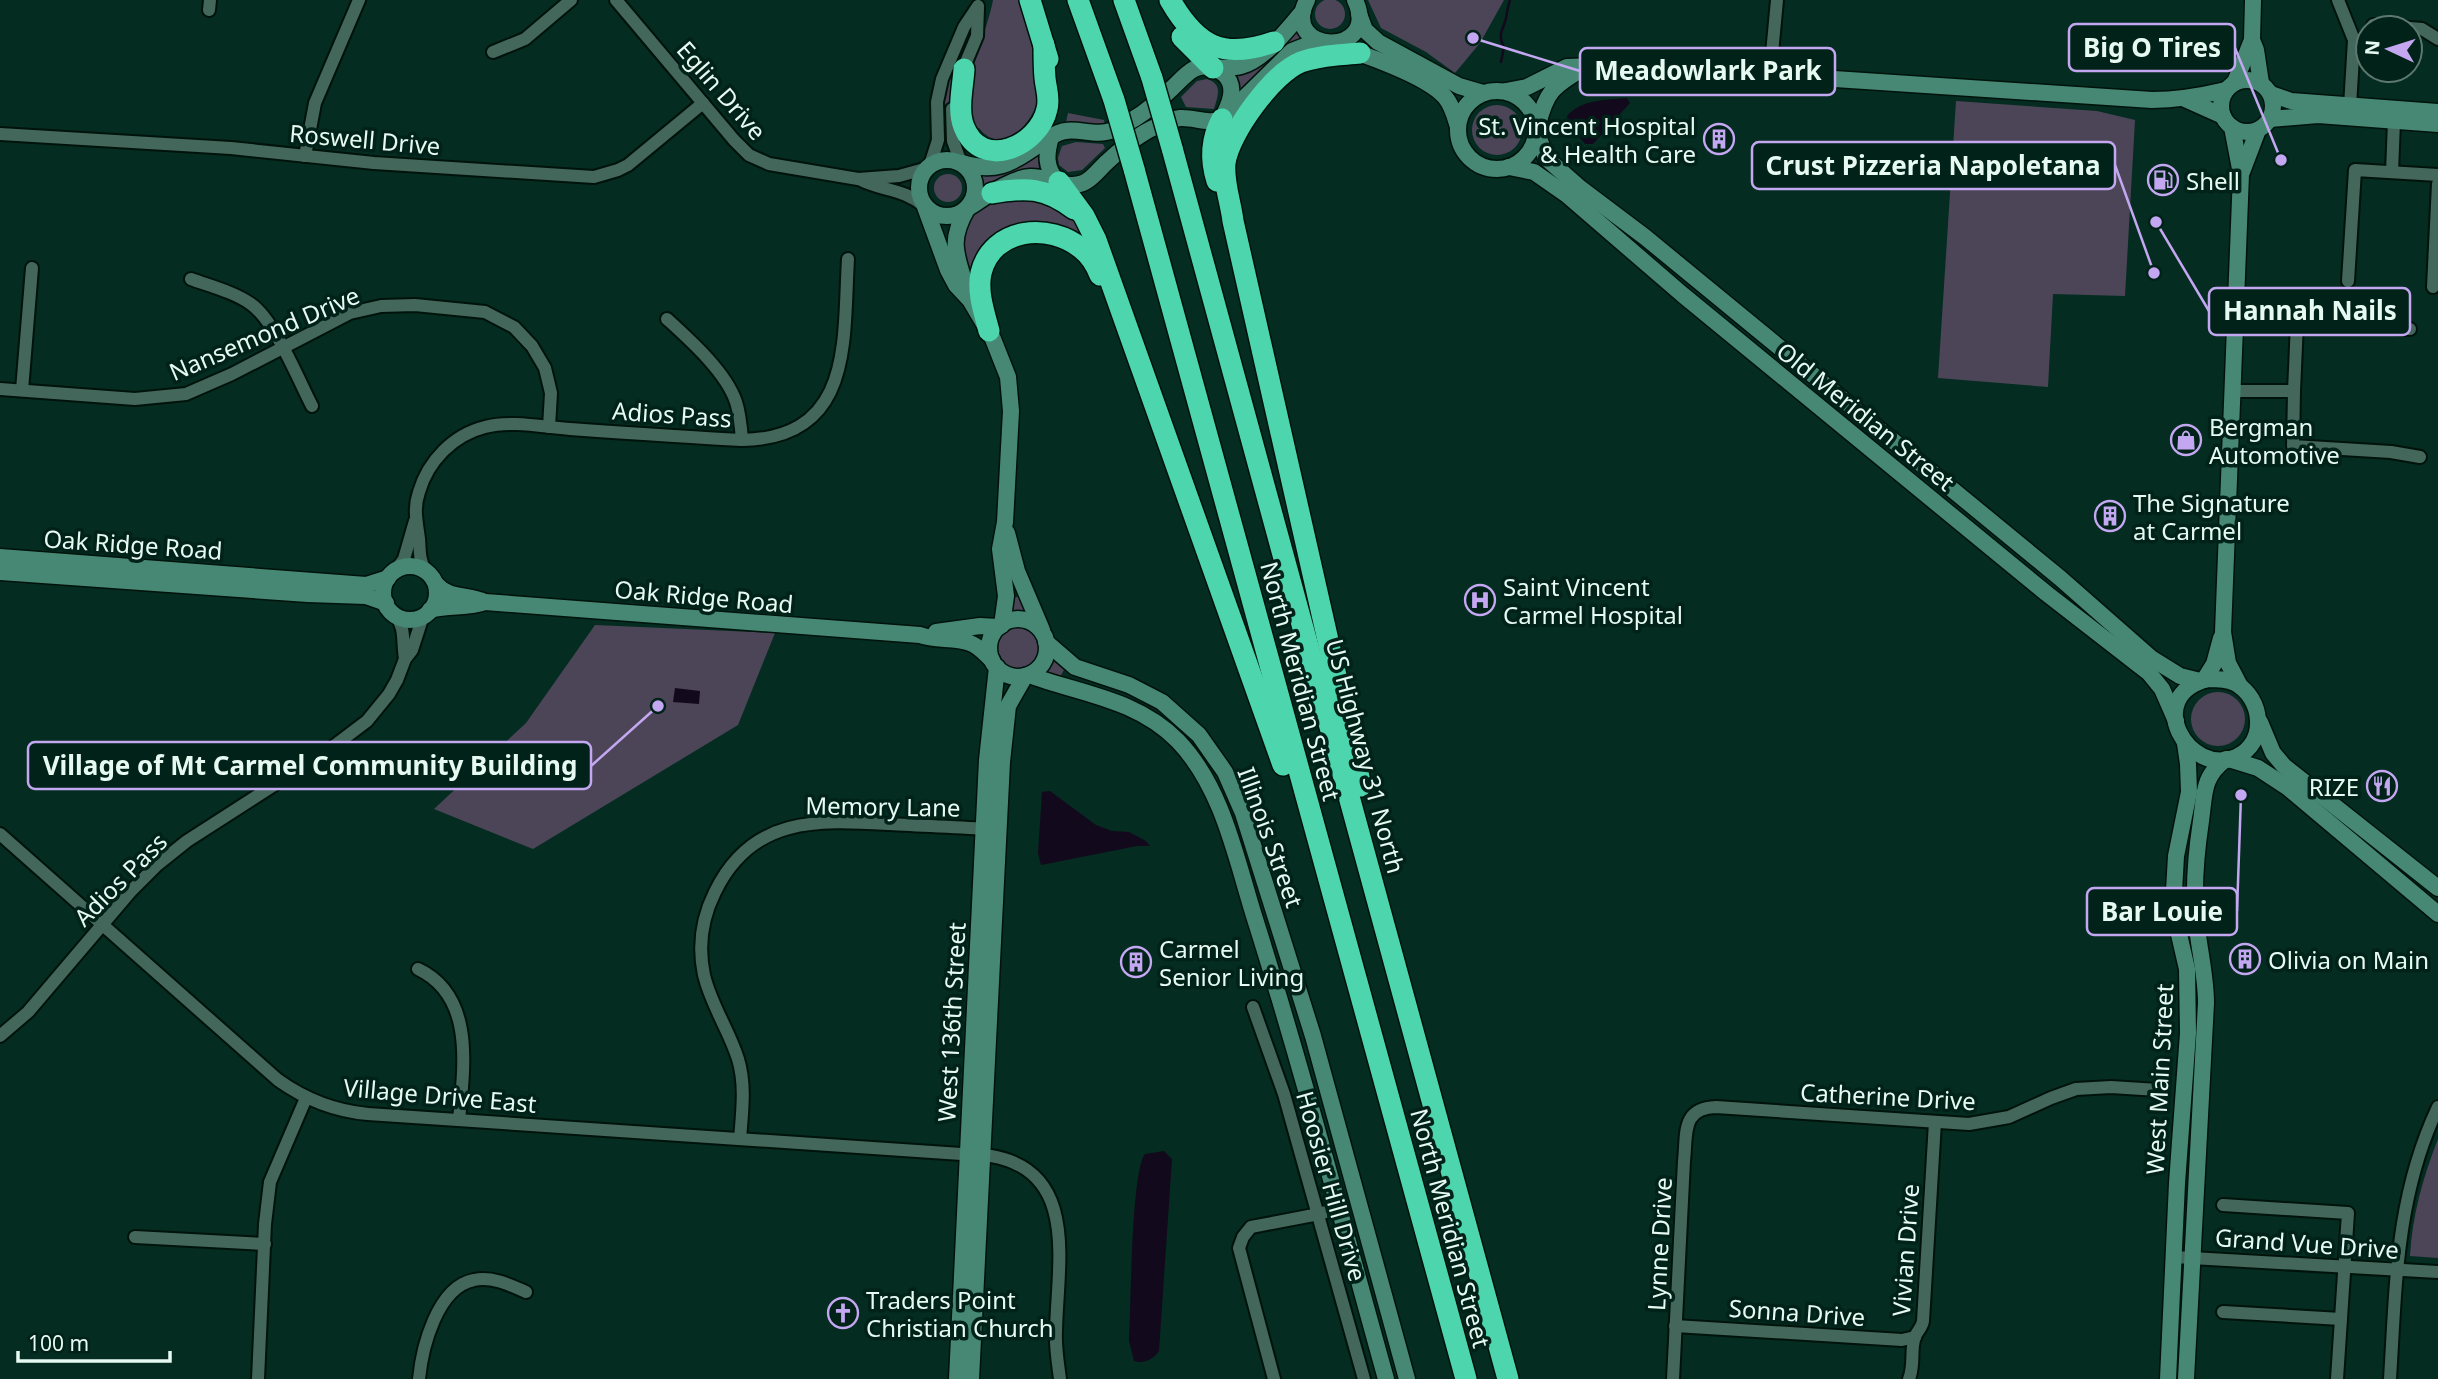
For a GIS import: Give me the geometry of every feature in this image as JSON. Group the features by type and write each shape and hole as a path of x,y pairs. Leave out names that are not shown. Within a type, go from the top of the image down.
{"highway":[{"path":"1030,0 1060,104 1059,120 1052,136"},
{"name":"North Meridian Street","path":"1078,0 1114,100 1134,169 1466,1379"},
{"name":"US Highway 31 North","path":"1124,0 1152,78 1172,148 1508,1379"},
{"path":"1162,0 1181,36 1213,68"},
{"path":"1170,0 1188,26 1212,47 1241,51 1274,42"},
{"path":"964,69 961,113 968,136 979,147 988,151 1008,150 1033,135 1044,118 1048,100 1044,45"},
{"path":"1360,53 1310,60 1285,73 1244,117 1230,145 1225,165 1233,222 1374,838 1372,879"},
{"path":"1222,119 1214,136 1213,162 1233,222"},
{"path":"1058,182 1084,216 1096,240 1264,707 1304,833 1331,891"},
{"path":"992,193 1024,189 1042,191 1055,196 1084,216"},
{"path":"989,331 979,288 984,265 990,253 1000,244 1028,232 1055,235 1082,249 1093,261 1125,320"}],"main road":[{"path":"2253,0 2252,40 2221,103 2241,174 2224,632 2228,663 2240,686 2250,696 2270,749 2284,766 2438,888"},
{"path":"1004,525 1017,572 1045,639 1045,660 1038,670 1027,675 1009,676 995,664 990,645 1000,626 1006,596 1000,549 1004,525 1010,392 1001,355 989,331 948,270 925,206 920,200 919,186 922,177 928,168 942,161 986,168 1000,166 1052,136 1068,130 1101,133 1112,131 1137,117 1168,93 1190,71 1201,67 1244,65 1274,42 1303,5"},
{"path":"1303,5 1303,19 1310,35 1327,44 1385,63 1440,93 1449,103 1461,144 1472,160 1488,168 1509,167 1526,157 1534,145 1542,107 1552,89 1584,67"},
{"path":"925,206 943,215 956,214 1025,177 1076,185 1088,180 1119,151 1165,122 1180,118 1209,122 1222,119 1292,51 1310,44 1345,40 1351,36 1356,29 1357,7"},
{"path":"1357,7 1365,30 1378,42 1456,85 1483,93"},
{"path":"2241,174 2264,124 2273,111 2252,40"},
{"path":"1506,91 1527,87 1567,67 1621,65 2152,100 2185,99 2248,79 2291,101 2438,113"},
{"path":"1213,68 1226,76 1231,88 1231,99 1222,119"},
{"path":"1458,127 1466,106 1483,93 1494,90 1517,95 1530,107 1537,131"},
{"path":"2185,99 2245,132 2264,124 2318,115 2438,124"},
{"name":"Old Meridian Street","path":"1537,131 1542,152 1551,164 1791,357 2068,585 2143,651 2175,673 2202,681"},
{"path":"1052,136 1047,161 1050,173 1058,182"},
{"path":"961,163 971,172 975,184 974,197 958,226 955,246 970,300"},
{"name":"Old Meridian Street","path":"1509,167 1539,174 1567,195 2046,593 2149,673 2162,689 2176,721"},
{"path":"1611,234 1619,233 1642,247 1661,251"},
{"path":"1780,373 1791,357"},
{"name":"Oak Ridge Road","path":"0,557 366,585 393,574"},
{"path":"411,566 425,570 436,584 436,598 426,613 410,619 390,609 384,590 393,574 411,566"},
{"name":"Oak Ridge Road","path":"0,572 366,596 390,609"},
{"name":"Oak Ridge Road","path":"436,584 449,594 471,596 485,602 920,635 971,643 995,664"},
{"name":"Oak Ridge Road","path":"426,613 443,606 472,607 485,602"},
{"path":"1000,626 1014,620 1024,620 1038,627 1045,639"},
{"name":"Oak Ridge Road","path":"920,635 981,626 1000,626"},
{"path":"2202,681 2216,656 2224,632"},
{"name":"Illinois Street","path":"1045,639 1075,667 1129,685 1162,702 1199,735 1225,772 1243,813 1313,1037 1407,1379"},
{"path":"2175,673 2193,670 2216,656"},
{"name":"West 136th Street","path":"991,829 987,760 995,664"},
{"name":"Illinois Street","path":"1027,675 1116,702 1142,713 1177,740 1208,782 1218,804 1280,998 1386,1379"},
{"name":"West 136th Street","path":"957,1379 975,1154 991,829 1008,706 1027,675"},
{"path":"2240,686 2222,679 2202,681 2187,688 2179,698 2175,712 2185,743 2200,755 2228,759 2258,768 2287,787 2438,914"},
{"path":"2228,759 2245,751 2255,739 2259,716"},
{"name":"West Main Street","path":"2168,1379 2188,1033 2187,969 2178,930 2174,891 2176,856 2189,783 2185,743"},
{"name":"West Main Street","path":"2186,1379 2206,1003 2205,970 2196,922 2194,864 2205,790 2214,769 2228,759"},
{"path":"2210,779 2232,766 2258,768"},
{"name":"West 136th Street","path":"971,1379 975,1154"}],"street":[{"path":"305,156 315,103 359,0"},
{"path":"493,52 525,39 571,0"},
{"name":"Eglin Drive","path":"616,0 734,140 755,159 774,165 858,179 900,176 928,168"},
{"path":"1770,75 1777,0"},
{"path":"2338,0 2354,40 2350,106"},
{"path":"961,163 953,141 952,112 956,86 976,36 979,3"},
{"path":"928,168 938,142 937,102 942,79 964,27 979,3"},
{"name":"Roswell Drive","path":"0,134 231,148 374,163 594,177 606,175 628,165 703,103"},
{"path":"2392,172 2394,122"},
{"path":"2348,281 2355,170 2438,175"},
{"name":"Eglin Drive","path":"858,179 902,192 925,206"},
{"path":"2433,287 2438,184"},
{"name":"Adios Pass","path":"425,570 419,557 419,537 415,521 417,497 428,470 441,453 457,440 483,427 549,427 742,440 781,435 802,424 828,396 838,374 848,259"},
{"path":"22,390 32,268"},
{"path":"191,279 251,305 271,329 312,406"},
{"name":"Nansemond Drive","path":"0,389 135,399 169,397 199,389 334,320 366,309 415,305 485,312 514,327 540,356 551,393 549,427"},
{"path":"667,319 728,383 737,403 742,440"},
{"path":"2410,329 2297,323 2294,446 2391,452 2420,457"},
{"path":"2232,391 2294,391"},
{"name":"Adios Pass","path":"393,574 404,559 408,537 415,521"},
{"name":"Adios Pass","path":"390,609 401,621 405,659"},
{"name":"Adios Pass","path":"0,1036 28,1012 157,865 187,841 367,721 389,694 412,650 426,613"},
{"name":"Memory Lane","path":"740,1139 743,1098 741,1073 735,1051 708,988 701,951 703,927 709,907 717,887 729,870 767,837 810,822 839,821 991,829"},
{"name":"Village Drive East","path":"0,834 278,1080 306,1098 324,1105 355,1113 1004,1158 1032,1174 1047,1190 1054,1206 1060,1242 1055,1333 1060,1379"},
{"path":"418,969 440,983 457,1014 464,1049 459,1120"},
{"name":"Hoosier Hill Drive","path":"1253,1007 1284,1094 1364,1379"},
{"name":"Catherine Drive","path":"1694,1112 1702,1108 1716,1107 1969,1124 1998,1121 2063,1093 2088,1087 2158,1090"},
{"path":"258,1379 270,1182 306,1098"},
{"path":"2390,1379 2403,1217 2425,1134 2438,1107"},
{"name":"Lynne Drive","path":"1673,1379 1686,1137 1689,1119 1694,1112"},
{"name":"Vivian Drive","path":"1909,1379 1913,1368 1915,1337 1921,1330 1923,1321 1935,1122"},
{"path":"2223,1205 2348,1213 2337,1379"},
{"path":"1273,1379 1239,1248 1243,1237 1251,1227 1339,1208"},
{"path":"135,1237 265,1244"},
{"name":"Grand Vue Drive","path":"2174,1257 2438,1272"},
{"path":"419,1379 423,1348 430,1328 445,1302 460,1286 474,1279 492,1280 526,1292"},
{"path":"2223,1312 2341,1318"},
{"name":"Sonna Drive","path":"1675,1326 1902,1340 1915,1337"}],"shaded area":[{"path":"1330,-1 1341,3 1345,14 1341,25 1330,29 1319,25 1315,14 1319,3"},
{"path":"993,0 1021,0 1041,86 1042,106 1036,105 1020,130 1004,139 987,136 979,128 974,130 969,115 970,82"},
{"path":"1368,0 1504,0 1480,43 1455,73 1426,52 1381,28"},
{"path":"1298,27 1307,36 1240,92 1237,75"},
{"path":"964,40 967,41 951,90 945,140 943,101 948,78"},
{"path":"1207,79 1217,87 1214,109 1186,107 1181,97 1197,81"},
{"path":"1627,98 1630,103 1593,144 1585,144 1568,123 1567,116 1579,106 1595,101"},
{"path":"1956,101 2097,111 2135,120 2125,296 2053,294 2048,387 1938,378"},
{"path":"1487,106 1507,106 1521,120 1521,140 1507,154 1487,154 1473,140 1473,120"},
{"path":"1068,113 1104,120 1105,126 1066,122"},
{"path":"1076,142 1103,144 1105,148 1082,170 1068,172 1059,165 1058,158 1062,146"},
{"path":"1036,155 1039,169 1028,170 980,190 979,175 999,175"},
{"path":"948,174 958,178 962,188 958,198 948,202 938,198 934,188 938,178"},
{"path":"1021,195 1066,208 1092,245 1043,226 972,275 964,243 965,230 970,219 990,203"},
{"path":"1022,596 1030,617 1008,616 1011,598"},
{"path":"595,625 775,633 738,725 533,849 434,809 526,723"},
{"path":"1019,627 1034,633 1040,648 1034,663 1019,669 1004,663 998,648 1004,633"},
{"path":"1052,654 1065,668 1059,679 1041,673"},
{"path":"675,688 700,691 699,704 673,702"},
{"path":"2223,692 2233,696 2241,704 2245,719 2241,734 2233,742 2213,746 2203,742 2195,734 2191,714 2195,704 2203,696"},
{"path":"1050,791 1096,825 1112,831 1129,832 1150,846 1137,846 1041,865 1038,853 1042,792"},
{"path":"2438,1139 2438,1258 2410,1256 2419,1197"},
{"path":"1164,1151 1172,1159 1159,1351 1154,1357 1138,1362 1134,1361 1129,1341 1137,1186 1145,1154"}],"waterway":[{"path":"1501,62 1504,47 1501,36 1510,0"}],"place":[{"name":"Meadowlark Park","path":"1473,38"},
{"name":"St. Vincent Hospital & Health Care","path":"1719,139"},
{"name":"Big O Tires","path":"2281,160"},
{"name":"Shell","path":"2163,180"},
{"name":"Hannah Nails","path":"2156,222"},
{"name":"Crust Pizzeria Napoletana","path":"2154,273"},
{"name":"Bergman Automotive","path":"2186,440"},
{"name":"The Signature at Carmel","path":"2110,516"},
{"name":"Saint Vincent Carmel Hospital","path":"1480,600"},
{"name":"Village of Mt Carmel Community Building","path":"658,706"},
{"name":"RIZE","path":"2382,786"},
{"name":"Bar Louie","path":"2241,795"},
{"name":"Olivia on Main","path":"2245,959"},
{"name":"Carmel Senior Living","path":"1136,962"},
{"name":"Traders Point Christian Church","path":"843,1313"}]}
